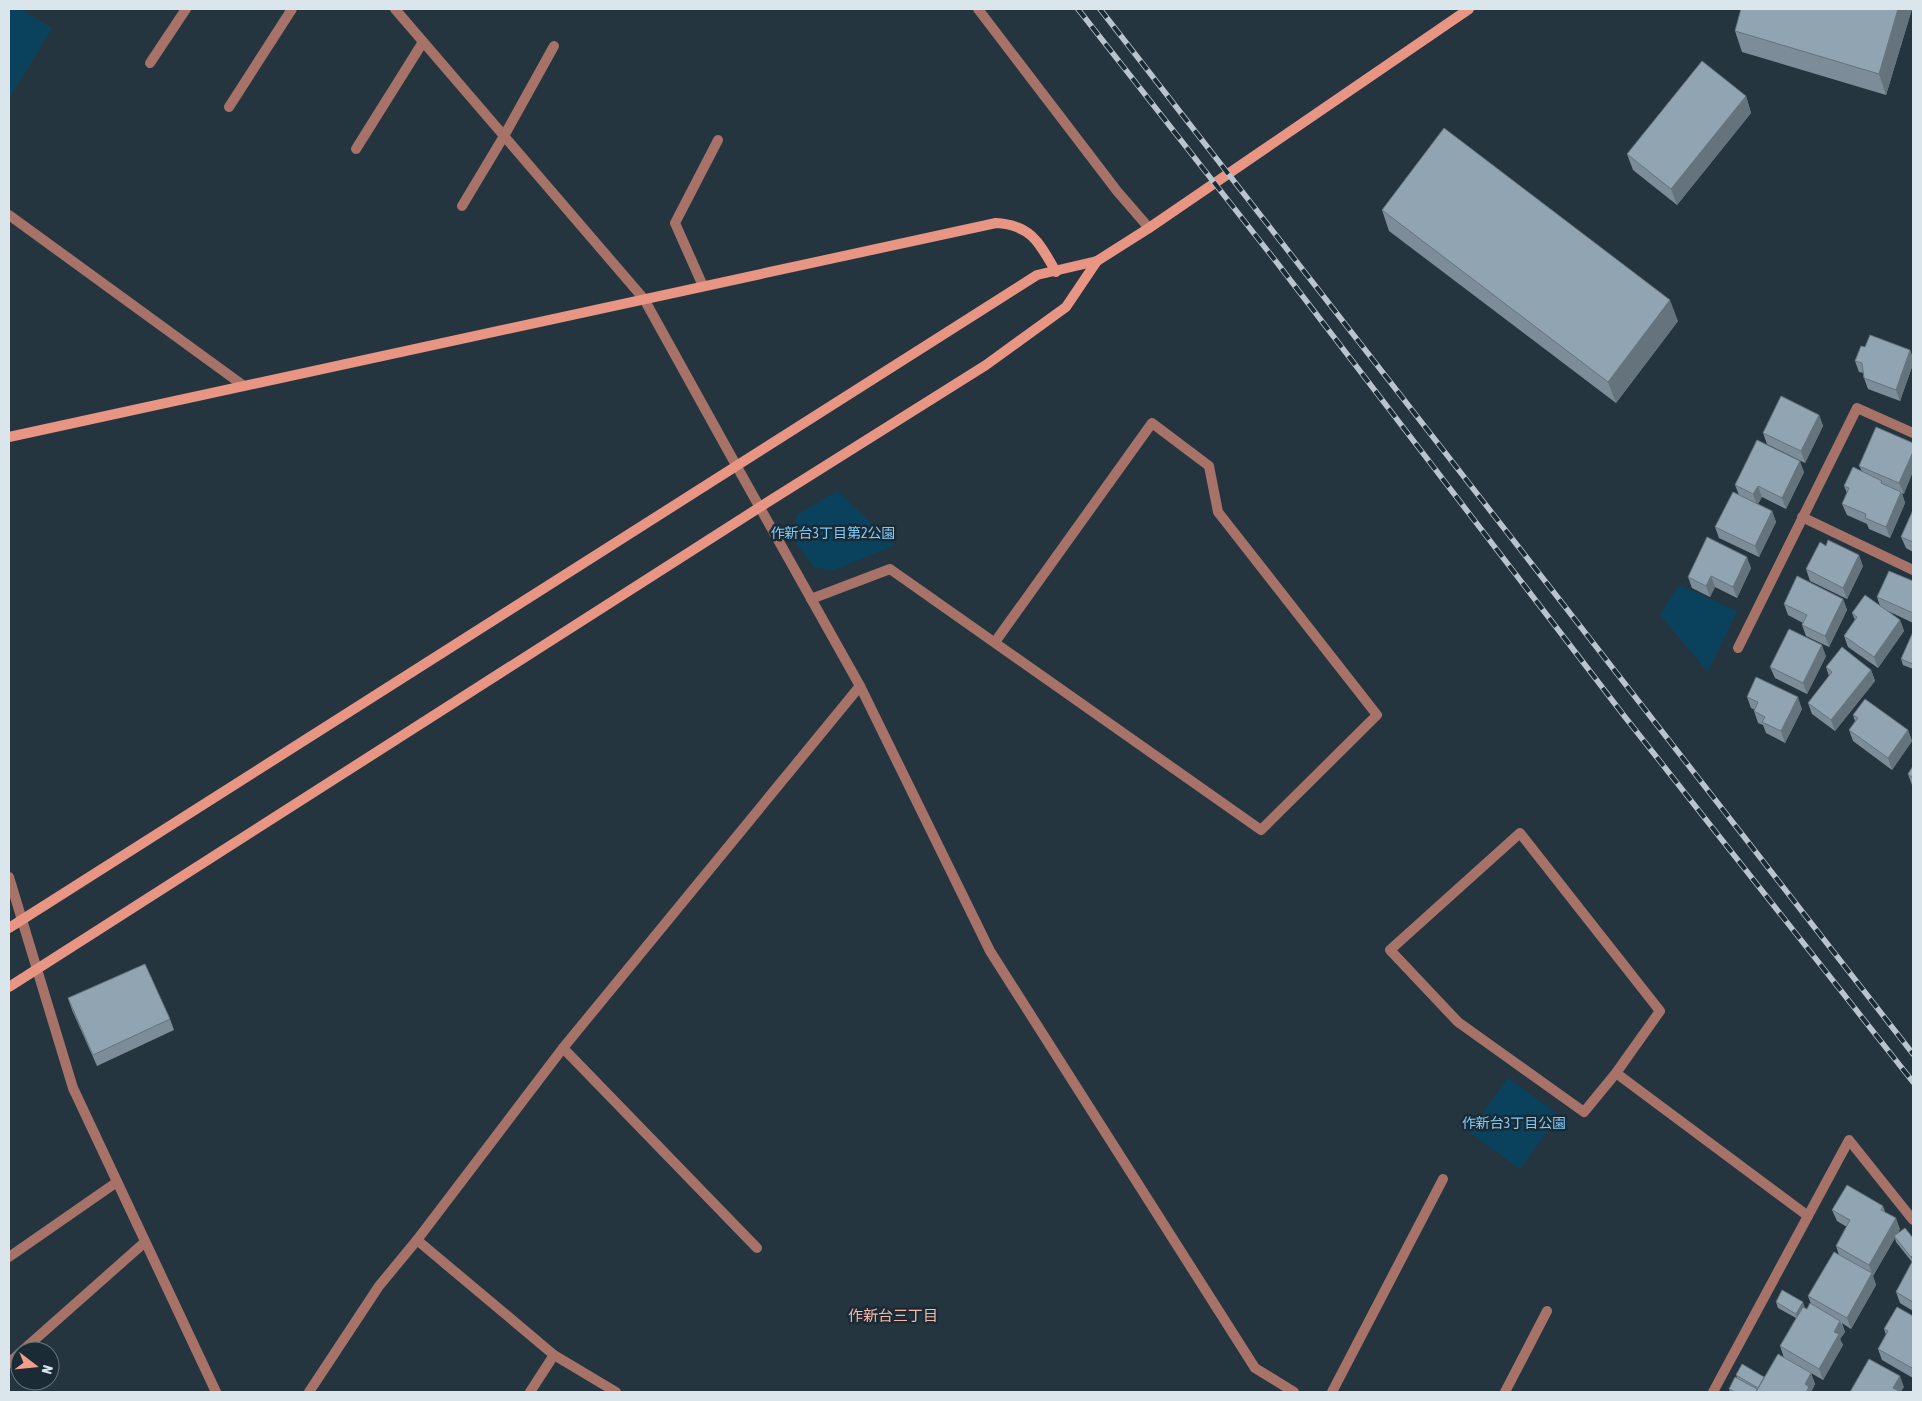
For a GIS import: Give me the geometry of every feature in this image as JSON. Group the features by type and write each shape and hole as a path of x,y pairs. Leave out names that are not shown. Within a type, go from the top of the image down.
{"street":[{"path":"150,62 186,9"},
{"path":"229,107 292,9"},
{"path":"394,9 644,299 860,686 990,951 1255,1368 1294,1392"},
{"path":"978,9 1117,191 1148,228"},
{"path":"9,928 1037,275 1097,261 1148,228 1464,10"},
{"path":"356,149 423,42"},
{"path":"462,206 504,136 554,46"},
{"path":"703,286 675,223 718,140"},
{"path":"9,215 244,386"},
{"path":"9,437 996,222 1023,229 1034,237 1056,272"},
{"path":"9,986 986,365 1066,307 1097,261"},
{"path":"1738,648 1856,408 1913,433"},
{"path":"811,599 890,569 1261,830 1376,715 1218,512 1209,466 1152,423 995,642"},
{"path":"1802,517 1913,570"},
{"path":"309,1392 379,1286 417,1240 563,1048 860,686"},
{"path":"1520,834 1660,1011 1616,1073 1584,1112 1458,1022 1390,950 1520,834"},
{"path":"9,877 73,1088 216,1392"},
{"path":"563,1048 757,1248"},
{"path":"1616,1073 1808,1216"},
{"path":"1713,1392 1850,1140 1913,1220"},
{"path":"1332,1392 1443,1179"},
{"path":"9,1257 117,1182"},
{"path":"417,1240 554,1355 616,1392"},
{"path":"33,1341 145,1242"},
{"path":"1505,1392 1547,1311"},
{"path":"530,1392 554,1355"}],"green space":[{"path":"9,9 20,9 52,28 9,99"},
{"name":"作新台3丁目第2公園","path":"837,491 895,545 832,571 814,567 791,536 797,515"},
{"path":"1679,585 1737,611 1708,672 1660,615"},
{"name":"作新台3丁目公園","path":"1508,1078 1559,1115 1520,1169 1469,1132"}],"building":[{"path":"1741,9 1898,9 1879,74 1735,31"},
{"path":"1702,61 1746,96 1671,189 1627,154"},
{"path":"1444,128 1670,300 1608,382 1382,210"},
{"path":"1870,335 1910,350 1896,390 1864,378 1862,363 1855,361 1861,346 1865,347"},
{"path":"1781,396 1819,415 1801,451 1763,433"},
{"path":"1876,427 1913,443 1913,452 1899,483 1859,466"},
{"path":"1757,440 1800,461 1782,498 1758,486 1753,494 1735,485"},
{"path":"1853,467 1901,492 1886,527 1865,518 1866,514 1842,504 1849,488 1844,486"},
{"path":"1733,492 1772,511 1755,546 1715,527"},
{"path":"1913,510 1913,542 1901,537"},
{"path":"1707,537 1747,557 1733,587 1711,576 1706,586 1688,577"},
{"path":"1828,540 1859,555 1843,588 1806,569 1820,542 1826,546"},
{"path":"1889,571 1913,581 1913,613 1877,597"},
{"path":"1797,576 1843,599 1825,636 1802,625 1807,615 1784,604"},
{"path":"1865,595 1900,620 1874,657 1844,636 1857,617 1852,613"},
{"path":"1789,629 1822,645 1803,683 1770,667"},
{"path":"1913,632 1913,664 1901,659"},
{"path":"1842,647 1871,670 1831,720 1808,703 1832,672 1826,667"},
{"path":"1756,677 1798,697 1781,731 1762,722 1765,717 1754,711 1758,702 1747,697"},
{"path":"1865,699 1908,730 1888,758 1849,730 1858,718 1853,715"},
{"path":"1913,766 1913,778 1908,774"},
{"path":"145,964 170,1019 93,1055 68,998"},
{"path":"1847,1185 1883,1206 1881,1210 1896,1218 1869,1265 1836,1246 1850,1220 1832,1210"},
{"path":"1905,1228 1913,1238 1913,1255 1911,1257 1894,1236"},
{"path":"1834,1252 1872,1273 1847,1318 1808,1296"},
{"path":"1913,1260 1913,1302 1896,1292"},
{"path":"1782,1290 1803,1302 1796,1314 1776,1302"},
{"path":"1810,1303 1840,1321 1834,1332 1839,1334 1819,1369 1780,1346 1803,1307 1807,1309"},
{"path":"1897,1307 1913,1316 1912,1368 1878,1349 1888,1331 1884,1329"},
{"path":"1778,1354 1811,1373 1805,1384 1809,1387 1806,1392 1756,1392"},
{"path":"1869,1359 1900,1376 1893,1388 1901,1392 1850,1392"},
{"path":"1742,1364 1764,1377 1758,1388 1736,1375"},
{"path":"1735,1377 1757,1389 1756,1392 1735,1392 1729,1389"}],"railway":[{"path":"1078,9 1278,264 1625,717 1913,1082"},
{"path":"1100,9 1913,1054"}],"district":[{"name":"作新台三丁目","path":"893,1316"}]}
